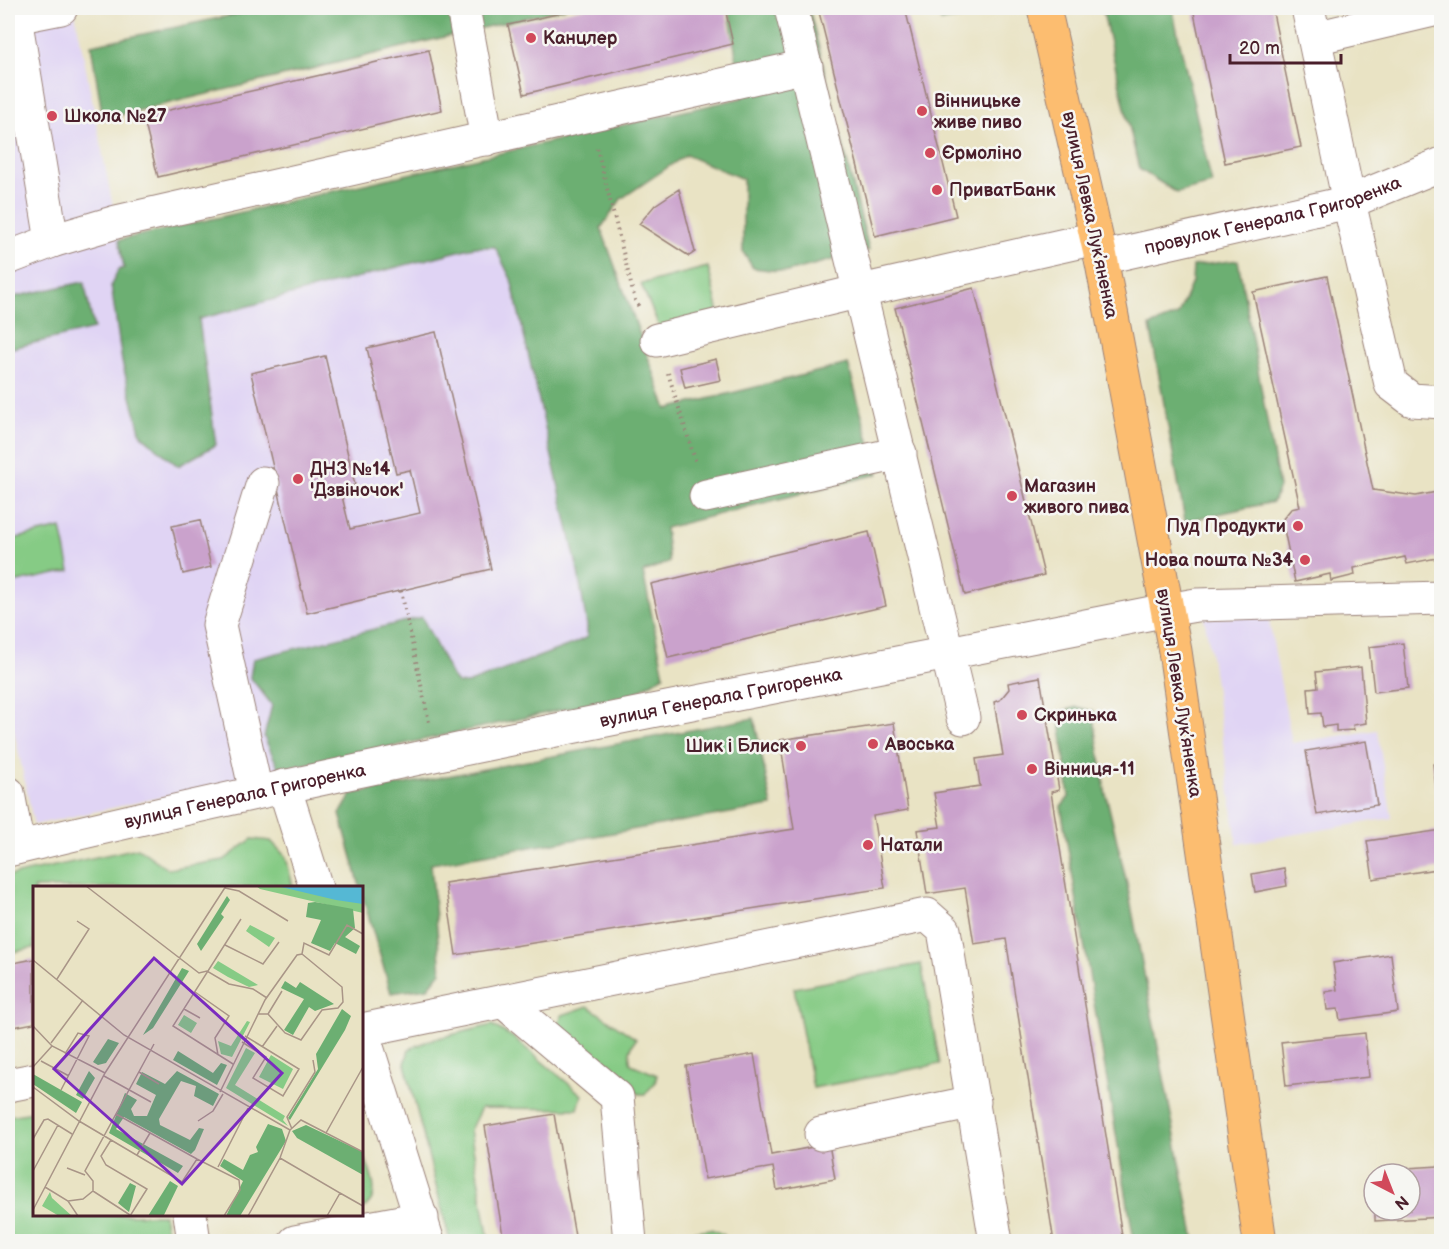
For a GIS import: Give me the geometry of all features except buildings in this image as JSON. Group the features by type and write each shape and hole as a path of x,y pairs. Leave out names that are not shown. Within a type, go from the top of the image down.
{"main road":[{"name":"вулиця Левка Лукʼяненка","path":"1044,8 1099,248 1167,610 1260,1242"}],"street":[{"path":"52,241 15,17 61,8"},
{"path":"463,8 487,139"},
{"path":"791,8 963,718"},
{"path":"1442,8 1311,23 1391,384 1412,400 1442,402"},
{"path":"8,258 52,241 116,222 806,66"},
{"name":"провулок Генерала Григоренка","path":"657,340 861,291 1349,202 1442,164"},
{"path":"706,496 900,453"},
{"path":"263,483 219,625 270,789 315,886"},
{"name":"вулиця Генерала Григоренка","path":"13,849 270,789 948,651 1196,604 1442,598"},
{"path":"8,793 13,849"},
{"path":"363,1030 927,915 944,930 996,1242"},
{"path":"503,1001 617,1097 630,1242"},
{"path":"295,1242 425,1230 363,1033"},
{"path":"8,1084 33,1080"},
{"path":"821,1134 974,1102"},
{"path":"190,1216 194,1242"}],"path":[{"path":"400,591 437,755"}],"shaded area":[{"name":"ДНЗ №14 'Дзвіночок'","path":"8,8 74,8 125,268 522,170 634,694 34,825 8,703"},
{"path":"1268,616 1292,743 1377,730 1392,818 1237,844 1204,618"}],"green space":[{"path":"266,8 566,8 103,119 91,45"},
{"path":"729,8 809,8 869,250 787,272 753,268 743,252 743,179 686,155 621,199 601,228 667,409 848,364 878,474 665,528 669,562 643,572 664,675 634,694 340,758 279,769 264,737 272,705 250,677 253,659 422,617 452,677 457,683 467,684 587,637 577,566 511,279 495,247 474,247 199,319 216,445 178,466 141,435 122,362 111,285 118,270 124,268 119,240 742,98"},
{"path":"938,8 974,8 976,16 941,22"},
{"path":"1102,8 1172,8 1212,184 1177,193 1139,169"},
{"path":"1238,260 1279,487 1273,502 1185,521 1150,326 1178,315 1192,282 1193,266"},
{"path":"708,267 720,317 661,331 641,284"},
{"path":"84,282 94,329 8,349 8,298"},
{"path":"61,528 70,571 8,584 8,540"},
{"path":"1077,707 1093,711 1105,790 1127,884 1195,1241 1134,1241 1061,807 1069,797 1059,712"},
{"path":"754,718 772,806 431,864 441,972 428,988 391,993 363,897 363,886 360,886 340,814 352,794"},
{"path":"252,839 271,841 286,857 293,886 33,886 33,948 8,953 8,876 138,848 168,869 224,860"},
{"path":"921,964 940,1064 813,1088 794,988"},
{"path":"588,1006 636,1039 630,1051 631,1064 657,1075 655,1083 645,1094 639,1094 555,1030 562,1015"},
{"path":"492,1025 514,1038 582,1095 578,1109 481,1108 470,1130 489,1241 450,1241 405,1064 409,1049 430,1040"},
{"path":"33,1112 33,1216 164,1216 169,1241 8,1241 8,1116"},
{"path":"363,1152 374,1189 369,1203 363,1208"},
{"path":"670,1229 682,1233 711,1229 724,1235 727,1241 655,1241"}],"place":[{"name":"Канцлер","path":"531,38"},
{"name":"Вінницьке живе пиво","path":"922,111"},
{"name":"Школа №27","path":"52,116"},
{"name":"Єрмоліно","path":"930,153"},
{"name":"ПриватБанк","path":"937,190"},
{"name":"ДНЗ №14 'Дзвіночок'","path":"298,479"},
{"name":"Магазин живого пива","path":"1012,496"},
{"name":"Пуд Продукти","path":"1298,526"},
{"name":"Нова пошта №34","path":"1305,560"},
{"name":"Скринька","path":"1022,715"},
{"name":"Авоська","path":"873,744"},
{"name":"Шик і Блиск","path":"801,746"},
{"name":"Вінниця-11","path":"1032,769"},
{"name":"Натали","path":"868,845"}]}
